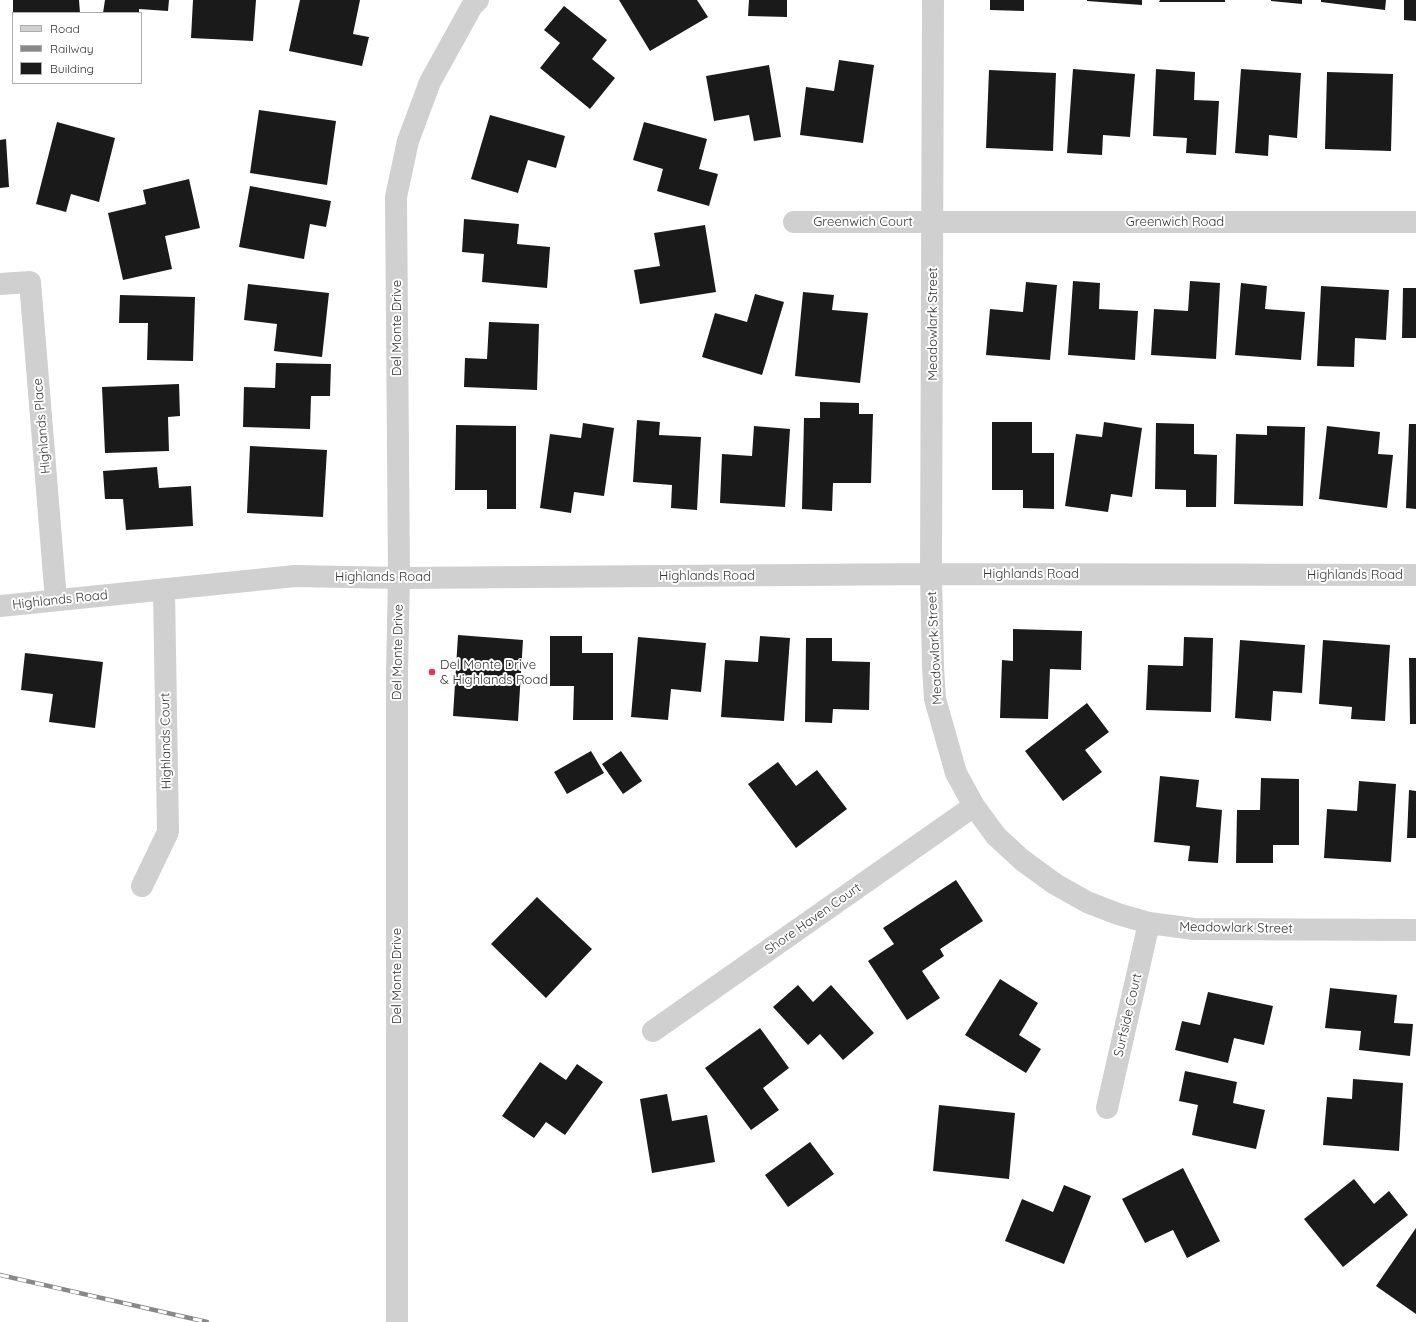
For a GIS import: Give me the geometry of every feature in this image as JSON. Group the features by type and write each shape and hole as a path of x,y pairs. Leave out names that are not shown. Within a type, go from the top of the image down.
{"street":[{"name":"Meadowlark Street","path":"933,0 931,574 933,667 936,699 956,773 974,806 996,836 1022,860 1055,884 1087,902 1118,914 1149,923 1194,929 1416,930"},
{"name":"Del Monte Drive","path":"397,1322 397,672 399,578 396,197 408,141 430,82 472,2"},
{"name":"Greenwich Court","path":"794,222 933,222"},
{"name":"Greenwich Road","path":"933,222 1416,222"},
{"name":"Highlands Place","path":"0,284 30,282 56,600"},
{"name":"Highlands Road","path":"0,606 295,576 399,578 931,574 1416,575"},
{"name":"Highlands Court","path":"142,886 168,832 164,590"},
{"name":"Shore Haven Court","path":"653,1031 974,806"},
{"name":"Surfside Court","path":"1107,1108 1149,923"}],"building":[{"path":"13,0 79,0 80,12 13,12"},
{"path":"105,0 169,0 168,11 139,9 139,12 103,12"},
{"path":"193,0 256,0 253,41 191,38"},
{"path":"300,0 360,0 353,34 369,37 362,66 289,51"},
{"path":"619,0 697,0 708,17 650,51"},
{"path":"749,0 787,0 787,17 748,16"},
{"path":"990,0 1024,0 1024,11 990,10"},
{"path":"1142,0 1142,5 1087,1"},
{"path":"1160,0 1225,0 1225,2 1159,2"},
{"path":"1302,0 1302,4 1271,1"},
{"path":"1321,0 1386,0 1385,10 1321,2"},
{"path":"1404,0 1416,0 1416,21 1404,20"},
{"path":"564,6 607,40 592,59 615,78 590,109 540,68 560,43 544,30"},
{"path":"839,60 874,65 863,143 800,135 806,87 834,91"},
{"path":"769,65 781,137 754,141 749,115 714,121 706,76"},
{"path":"1073,69 1135,74 1130,137 1103,135 1102,155 1067,153"},
{"path":"1156,69 1195,72 1194,100 1219,101 1216,155 1186,153 1187,138 1153,136"},
{"path":"1241,69 1301,73 1297,138 1269,135 1268,156 1235,153"},
{"path":"989,70 1056,73 1053,151 986,148"},
{"path":"1327,72 1393,74 1391,151 1325,149"},
{"path":"259,110 336,121 327,185 250,173"},
{"path":"490,115 565,136 556,168 528,160 518,193 471,179"},
{"path":"57,122 115,138 99,202 71,194 66,212 36,204"},
{"path":"644,122 707,139 699,169 718,174 709,206 657,191 663,169 633,160"},
{"path":"6,139 9,187 0,188 0,140"},
{"path":"189,179 200,228 165,236 172,269 123,280 108,213 146,204 143,190"},
{"path":"250,186 331,201 326,227 310,224 304,259 239,247"},
{"path":"464,219 519,224 517,244 550,247 547,288 482,282 484,254 462,252"},
{"path":"705,225 716,292 640,304 634,270 660,266 654,233"},
{"path":"1073,281 1100,283 1099,309 1138,311 1135,360 1068,355"},
{"path":"1190,281 1220,283 1216,359 1151,355 1154,309 1188,311"},
{"path":"1026,282 1057,285 1050,360 986,355 990,309 1023,312"},
{"path":"1241,283 1267,286 1265,309 1305,312 1301,360 1235,355"},
{"path":"248,284 329,293 322,357 274,351 277,324 244,320"},
{"path":"1321,286 1389,290 1386,340 1355,338 1354,367 1317,366"},
{"path":"1403,288 1416,288 1416,338 1402,338"},
{"path":"803,292 834,295 832,310 868,313 860,383 795,376"},
{"path":"755,294 784,302 762,375 702,357 715,313 747,322"},
{"path":"120,295 195,297 193,361 147,360 148,323 119,323"},
{"path":"489,322 539,324 537,390 464,387 465,358 487,359"},
{"path":"276,363 331,364 330,396 311,396 310,429 243,427 244,387 275,388"},
{"path":"179,384 180,416 168,417 169,451 105,453 102,387"},
{"path":"820,402 859,403 859,414 873,414 871,483 833,483 832,511 802,509 804,418 820,418"},
{"path":"637,420 660,422 659,435 701,437 697,510 671,508 672,485 633,482"},
{"path":"992,422 1032,422 1032,453 1054,453 1054,509 1023,508 1023,490 992,490"},
{"path":"1104,422 1142,428 1132,497 1111,494 1108,512 1065,506 1076,434 1102,437"},
{"path":"583,423 614,428 604,496 574,492 571,513 540,508 550,434 581,438"},
{"path":"1156,423 1194,424 1194,454 1217,455 1216,507 1186,507 1186,490 1155,489"},
{"path":"1409,424 1416,424 1416,509 1406,508"},
{"path":"456,425 516,426 516,509 487,509 487,490 455,490"},
{"path":"754,426 790,429 785,507 720,503 722,454 752,456"},
{"path":"1267,426 1305,427 1303,506 1234,504 1236,434 1267,435"},
{"path":"1327,426 1380,432 1378,454 1393,455 1387,508 1319,499"},
{"path":"250,446 327,450 323,517 247,513"},
{"path":"157,467 159,488 191,486 193,526 126,530 123,499 105,499 103,471"},
{"path":"1013,629 1082,631 1081,670 1050,669 1048,719 1000,718 1002,660 1013,661"},
{"path":"458,635 523,640 518,721 453,716"},
{"path":"550,636 582,636 582,653 613,653 613,720 573,720 574,686 550,686"},
{"path":"760,636 790,638 784,721 721,717 725,660 758,662"},
{"path":"638,637 706,643 701,692 671,689 668,720 631,717"},
{"path":"1184,637 1213,638 1211,712 1146,710 1148,665 1183,666"},
{"path":"806,638 832,638 832,661 870,662 869,710 833,709 832,723 805,722"},
{"path":"1240,640 1305,645 1302,693 1273,691 1271,721 1235,718"},
{"path":"1323,640 1390,645 1385,721 1351,719 1352,707 1319,704"},
{"path":"25,653 103,662 95,728 49,722 53,694 21,690"},
{"path":"1409,658 1416,658 1416,724 1410,724"},
{"path":"1087,703 1109,732 1085,750 1102,772 1063,801 1025,751"},
{"path":"591,751 604,773 567,794 554,772"},
{"path":"621,751 642,781 623,794 602,764"},
{"path":"778,762 796,786 817,770 847,809 796,848 748,784"},
{"path":"1160,776 1199,780 1196,807 1222,810 1218,863 1188,861 1190,846 1154,842"},
{"path":"1261,778 1299,779 1299,845 1273,845 1273,863 1236,863 1237,810 1260,810"},
{"path":"1359,781 1396,784 1391,862 1324,858 1327,809 1357,811"},
{"path":"1409,790 1416,791 1416,838 1407,838"},
{"path":"956,880 983,921 940,949 944,956 922,971 940,998 907,1020 868,961 894,944 883,928"},
{"path":"537,897 592,949 546,998 491,944"},
{"path":"1000,979 1038,1003 1019,1035 1041,1049 1026,1073 965,1035"},
{"path":"798,985 813,1002 831,985 874,1033 843,1060 820,1034 808,1045 773,1007"},
{"path":"1330,988 1397,995 1394,1023 1413,1024 1410,1056 1359,1050 1361,1031 1325,1028"},
{"path":"1208,992 1273,1006 1264,1045 1234,1038 1228,1063 1175,1050 1182,1021 1200,1025"},
{"path":"760,1028 789,1068 763,1088 779,1110 751,1130 705,1068"},
{"path":"540,1062 566,1080 577,1064 603,1082 565,1135 546,1122 534,1138 502,1116"},
{"path":"1185,1071 1237,1082 1233,1103 1265,1110 1256,1149 1192,1135 1198,1105 1179,1101"},
{"path":"1353,1079 1403,1083 1399,1151 1323,1145 1327,1097 1352,1099"},
{"path":"667,1094 672,1121 707,1115 715,1162 652,1173 640,1099"},
{"path":"939,1105 1015,1113 1009,1179 933,1171"},
{"path":"810,1142 834,1174 788,1207 765,1175"},
{"path":"1183,1168 1220,1241 1187,1258 1173,1230 1145,1243 1122,1199"},
{"path":"1354,1179 1374,1204 1389,1191 1408,1215 1343,1267 1304,1219"},
{"path":"1064,1185 1091,1196 1064,1264 1005,1241 1022,1199 1053,1212"},
{"path":"1416,1228 1416,1314 1376,1286"}],"railway":[{"path":"0,1275 207,1322"}],"place":[{"name":"Del Monte Drive & Highlands Road","path":"432,672"}]}
